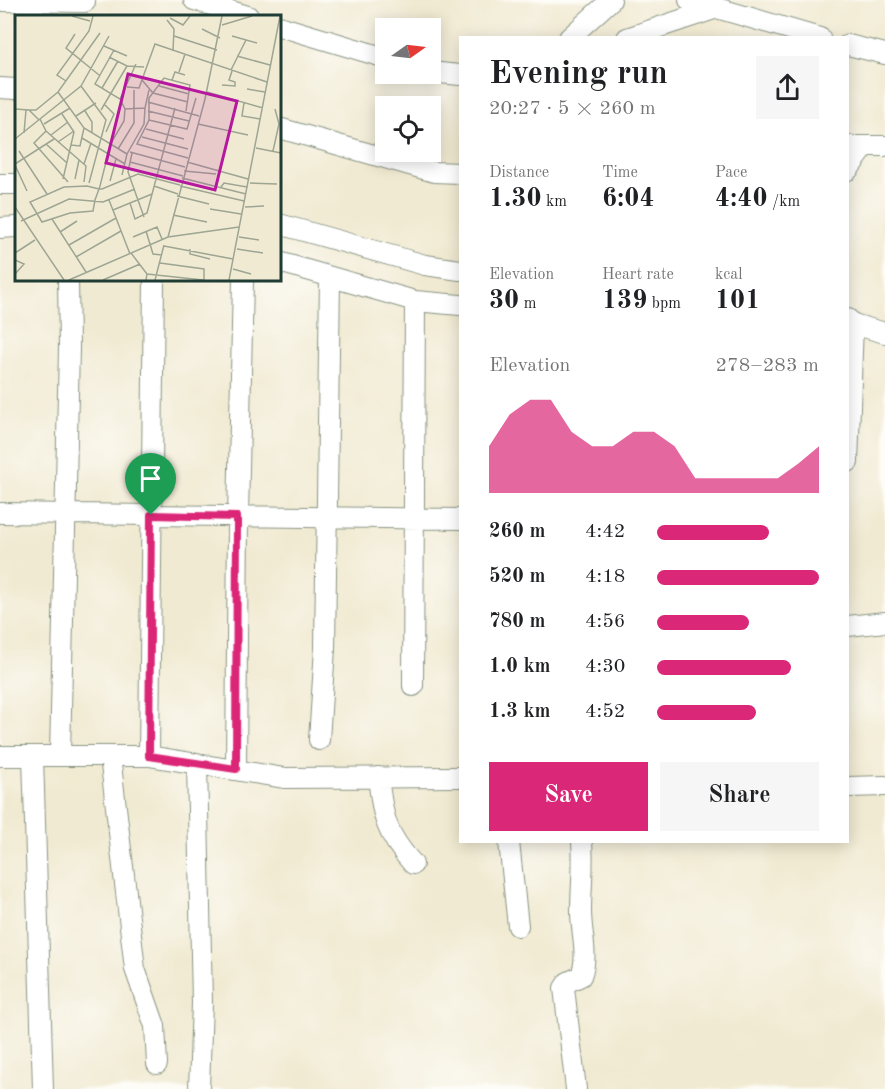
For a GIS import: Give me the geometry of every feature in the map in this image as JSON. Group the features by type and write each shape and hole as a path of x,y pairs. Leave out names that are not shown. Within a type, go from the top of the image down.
{"street":[{"path":"188,15 194,0 245,15"},
{"path":"571,36 611,0"},
{"path":"689,0 717,8 762,30 806,36"},
{"path":"0,1 84,6"},
{"path":"633,36 717,8"},
{"path":"280,26 375,55"},
{"path":"849,45 885,54"},
{"path":"441,73 459,75"},
{"path":"0,88 15,89"},
{"path":"280,128 434,172 459,173"},
{"path":"849,167 856,146 885,146"},
{"path":"280,224 425,265 459,270"},
{"path":"0,228 15,227"},
{"path":"280,262 416,301 459,305"},
{"path":"319,740 325,648 330,277"},
{"path":"60,756 69,348 68,280"},
{"path":"149,756 154,280"},
{"path":"236,769 237,517 242,412 243,280"},
{"path":"412,686 416,301"},
{"path":"849,392 850,322 885,333"},
{"path":"0,513 459,519"},
{"path":"849,626 885,622"},
{"path":"0,756 149,756 289,778 459,777"},
{"path":"33,756 44,1089"},
{"path":"110,756 135,969 155,1026 157,1064"},
{"path":"197,763 202,1003 199,1089"},
{"path":"378,777 388,831 397,846 413,864"},
{"path":"852,787 885,786"},
{"path":"509,843 518,926"},
{"path":"576,1089 564,988 568,982 581,976 585,965 581,913 584,867 582,843"}],"route":[{"path":"151,515 237,517 236,769 149,756 151,515"}]}
